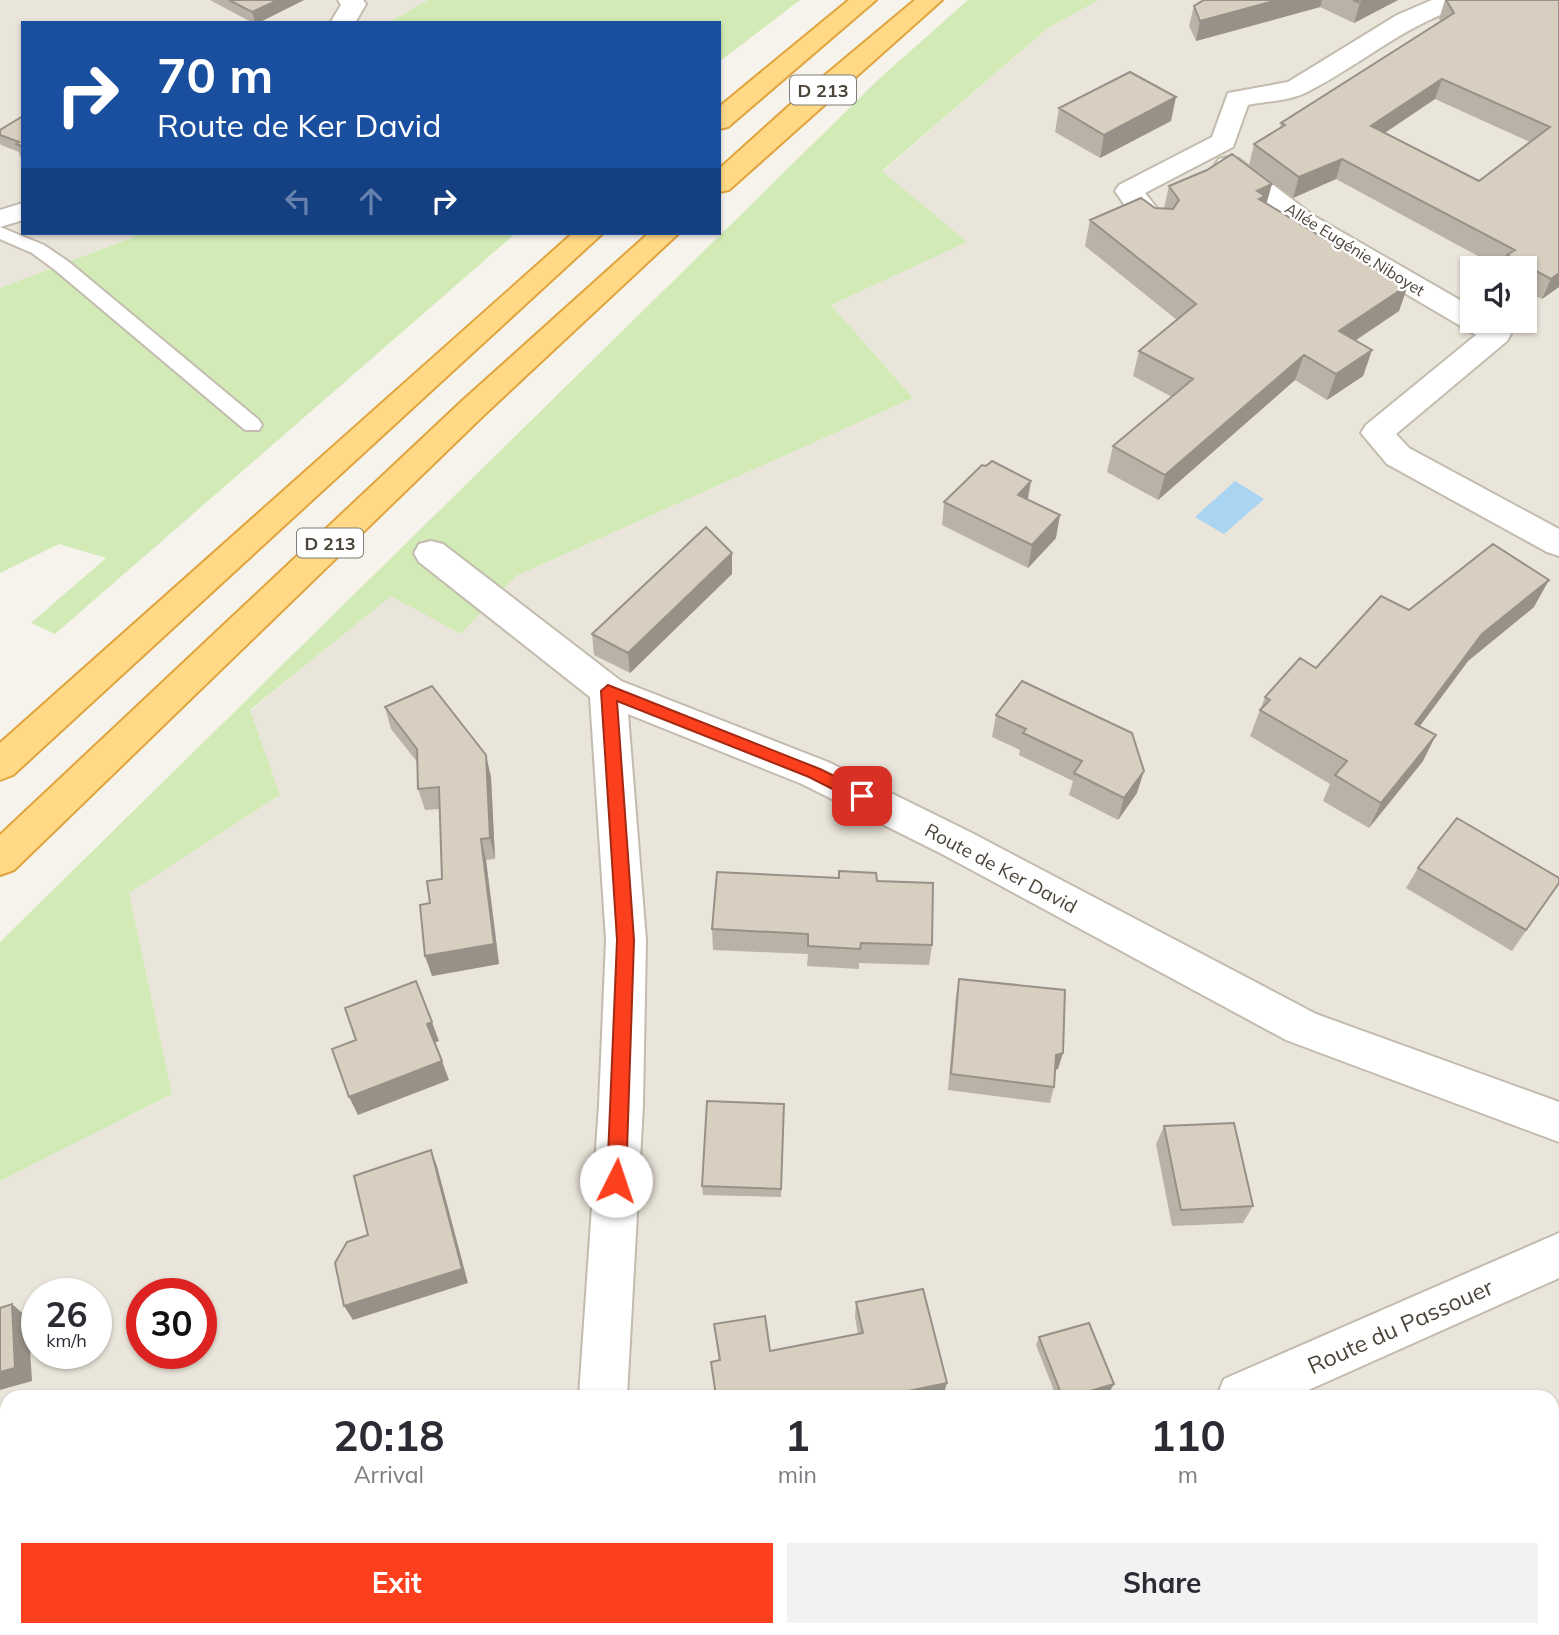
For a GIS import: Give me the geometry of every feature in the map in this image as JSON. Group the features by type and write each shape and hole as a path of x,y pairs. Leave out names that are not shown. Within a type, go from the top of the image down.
{"highway":[{"name":"D 213","path":"721,119 864,0"},
{"name":"D 213","path":"721,182 809,102 930,0"},
{"name":"D 213","path":"0,765 164,614 587,235"},
{"name":"D 213","path":"0,859 453,427 663,235"}],"street":[{"path":"343,21 354,4 350,0"},
{"path":"1157,226 1129,191 1224,141 1237,99 1296,88 1429,3 1461,0"},
{"name":"Allée Eugénie Niboyet","path":"1207,149 1304,222 1460,313"},
{"path":"0,219 21,212"},
{"name":"Allée Eugénie Niboyet","path":"1494,333 1377,433 1398,456 1559,544"},
{"name":"Route de Ker David","path":"431,553 608,691 815,773 956,843 1301,1027 1559,1122"},
{"path":"603,1390 621,1105 626,940 608,691"},
{"name":"Route du Passouer","path":"1255,1390 1559,1255"}],"lane":[{"path":"0,232 38,249 62,266 252,425"}],"shaded area":[{"path":"0,0 428,0 391,21 21,21 21,235 134,237 0,288"},
{"path":"1099,0 1559,0 1559,1390 0,1390 0,1181 172,1094 129,893 280,795 250,711 391,595 461,634 516,576 913,398 831,305 966,242 882,172 1048,28"}],"green space":[{"path":"428,0 800,0 721,60 721,21 391,21"},
{"path":"968,0 1099,0 1048,28 882,171 967,242 831,305 913,398 516,576 461,634 391,596 250,710 280,795 129,893 172,1094 0,1181 0,942 880,78"},
{"path":"133,235 514,235 55,634 31,623 106,558 59,544 0,573 0,288 134,237"}],"water":[{"path":"1235,481 1264,499 1224,534 1195,517"}],"building":[{"path":"229,0 278,0 252,12"},
{"path":"1204,0 1278,0 1200,21 1194,6"},
{"path":"1446,0 1559,0 1559,273 1551,279 1537,271 1537,256 1509,256 1515,250 1342,159 1299,177 1254,144 1285,125 1281,123 1454,13","holes":["1442,79 1550,127 1479,181 1371,126"]},
{"path":"1130,72 1176,97 1104,135 1059,108"},
{"path":"21,117 21,146 16,144 19,142 0,135 0,130"},
{"path":"1232,154 1272,184 1257,191 1265,196 1259,199 1361,261 1408,285 1339,331 1372,350 1336,374 1304,355 1165,475 1113,446 1193,379 1139,351 1196,304 1090,220 1141,198 1155,208 1173,209 1179,200 1169,186 1207,170"},
{"path":"992,461 1031,481 1018,495 1060,515 1032,545 944,502 982,465 986,466"},
{"path":"706,527 732,553 628,653 592,634"},
{"path":"1493,544 1549,580 1482,634 1415,724 1436,735 1381,803 1335,775 1347,761 1260,710 1270,700 1265,697 1300,658 1316,668 1381,596 1409,610"},
{"path":"1022,681 1132,733 1144,771 1124,798 1074,773 1082,761 1023,733 1026,729 996,715"},
{"path":"432,686 486,755 490,838 481,839 494,944 425,956 420,905 430,903 427,881 442,879 439,787 418,789 417,749 385,707"},
{"path":"1457,818 1559,878 1559,883 1526,930 1418,868"},
{"path":"839,871 876,873 877,881 933,883 932,945 861,943 860,949 808,946 808,934 712,929 717,872 839,878"},
{"path":"959,979 1065,990 1063,1053 1056,1055 1054,1087 951,1074"},
{"path":"416,981 432,1022 427,1024 442,1061 349,1097 332,1049 356,1040 345,1008"},
{"path":"707,1101 784,1104 781,1189 702,1186"},
{"path":"1234,1123 1253,1206 1181,1210 1164,1126"},
{"path":"431,1150 462,1269 344,1306 335,1263 347,1242 368,1235 354,1176"},
{"path":"923,1289 947,1383 913,1390 715,1390 711,1362 720,1360 714,1324 765,1316 770,1351 863,1333 856,1302"},
{"path":"12,1304 15,1368 0,1372 0,1308"},
{"path":"1089,1323 1114,1384 1094,1390 1060,1390 1039,1337"}],"route":[{"path":"616,1181 626,940 608,691 815,773 862,796"}]}
